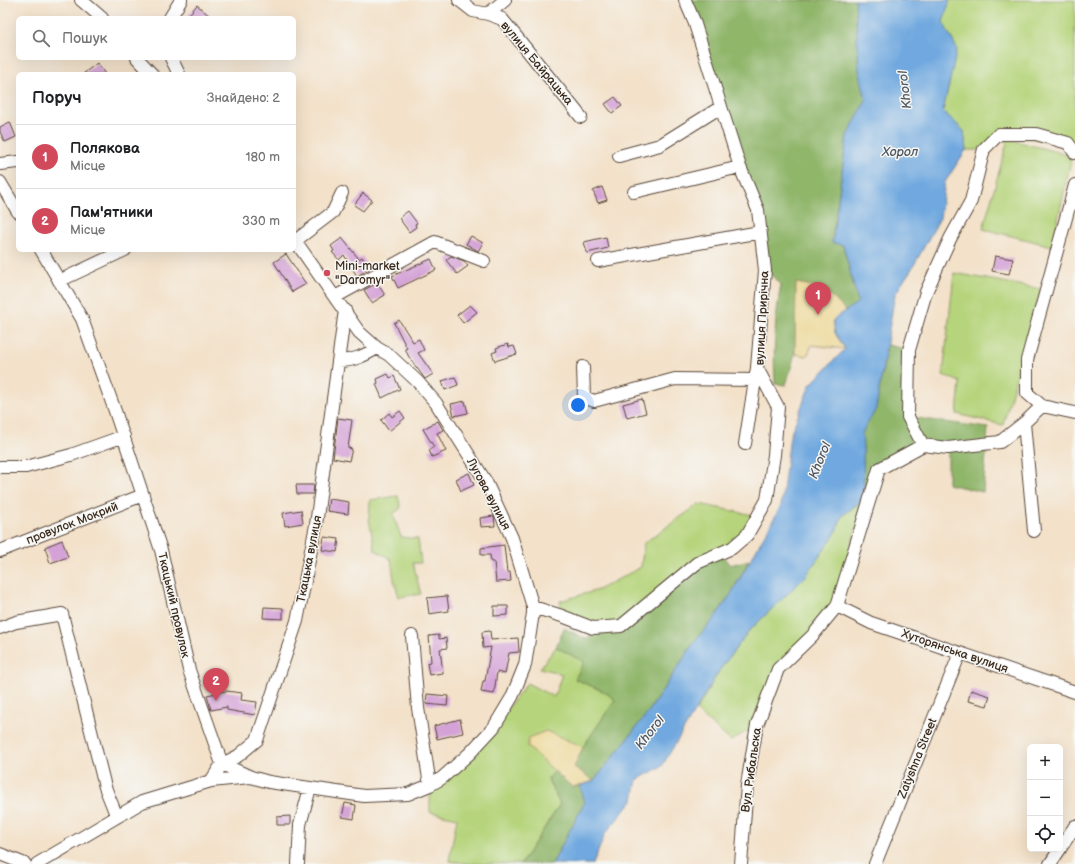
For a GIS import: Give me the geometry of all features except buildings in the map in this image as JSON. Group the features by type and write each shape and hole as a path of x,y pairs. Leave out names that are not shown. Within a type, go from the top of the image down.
{"street":[{"path":"81,0 100,16"},
{"path":"171,16 182,0"},
{"name":"вулиця Байрацька","path":"459,0 473,11 502,19 581,117"},
{"path":"488,14 505,0"},
{"name":"вулиця Прирічна","path":"533,607 594,628 621,626 697,563 732,548 747,535 767,500 774,455 778,407 756,374 765,270 758,210 740,167 694,21 685,0"},
{"path":"139,60 150,72"},
{"path":"172,60 178,72"},
{"path":"619,156 660,145 721,107"},
{"path":"923,445 908,417 909,350 926,292 950,239 971,201 984,150 999,134 1036,134 1073,147"},
{"path":"0,164 16,162"},
{"path":"634,192 740,167"},
{"path":"0,182 16,209"},
{"path":"1075,185 1027,360 1027,393 1042,406 1075,413"},
{"path":"296,239 333,212 342,193"},
{"path":"598,261 760,232"},
{"name":"Лугова вулиця","path":"296,241 359,332 418,382 436,403 486,482 512,538 533,607 525,665 512,697 494,727 470,753 442,778 430,785"},
{"path":"335,297 435,242 484,261"},
{"name":"Ткацький провулок","path":"42,252 82,319 124,436 162,550 189,670 222,764"},
{"path":"59,281 120,252"},
{"name":"Ткацька вулиця","path":"211,781 222,764 238,756 257,740 297,621 316,525 345,310"},
{"path":"338,361 349,361 364,356 377,348"},
{"path":"583,367 584,397 594,402 675,379 756,374 745,444"},
{"path":"837,606 879,469 923,445 948,448 1000,442 1042,406"},
{"path":"1024,423 1034,532"},
{"path":"0,467 26,467 71,455 124,436"},
{"name":"провулок Мокрий","path":"0,551 143,495"},
{"name":"Хуторянська вулиця","path":"837,606 871,623 1075,692"},
{"name":"Вул. Рибальска","path":"741,864 747,785 757,725 778,669 813,635 837,606"},
{"path":"0,628 16,622 62,614 105,787 116,818"},
{"path":"222,764 251,777 268,782 364,796 408,794 430,785 418,708 412,636"},
{"name":"Zatyshna Street","path":"874,864 960,653"},
{"path":"37,864 142,802 211,781 251,777"},
{"path":"298,864 300,825 310,788"},
{"path":"1063,844 1075,826"},
{"path":"1050,864 1058,852"},
{"path":"0,854 12,862 25,864"}],"green space":[{"path":"685,0 855,0 859,70 866,100 847,136 832,242 843,245 858,302 846,311 823,288 796,283 795,354 786,385 775,384 775,334 781,284 765,270 758,210"},
{"path":"950,0 1075,0 1075,145 999,134 979,150 966,150 964,131 943,111 957,49 943,22"},
{"path":"1008,139 1072,156 1052,246 983,229"},
{"path":"954,273 1041,289 1003,425 957,414 960,382 943,375"},
{"path":"887,345 909,350 909,417 988,428 983,492 948,484 948,448 923,445 879,469 864,499 863,448 861,433 876,409"},
{"path":"398,496 401,508 393,514 401,537 418,539 421,563 413,563 421,594 399,597 394,580 391,559 375,550 369,519 370,500"},
{"path":"864,499 835,605 778,669 757,725 731,741 696,711 719,671 749,631 805,577 835,534 842,516"},
{"path":"699,504 758,516 747,535 621,626 593,628 562,616 560,601 598,590 641,567 644,543"},
{"path":"720,553 730,565 749,560 731,594 713,620 697,638 649,711 594,781 573,767 583,747 615,700 605,692 575,679 584,662 556,647 564,628 588,640 593,628 621,626"},
{"path":"556,647 585,662 575,679 605,692 612,660 615,700 583,747 546,731 528,747 555,771 548,780 560,804 521,864 473,864 449,861 457,818 430,812 430,785 494,727 527,683 554,697 562,674 540,668"},
{"path":"555,771 572,787 580,786 585,802 552,864 521,864 560,804 548,779"}],"sand":[{"path":"796,283 823,288 846,311 833,320 835,333 845,349 812,345 807,356 795,354"},
{"path":"546,731 583,747 574,767 594,781 572,787 528,747 528,738"}],"water":[{"name":"Хорол","path":"855,0 950,0 943,22 957,49 943,111 964,131 966,150 945,182 940,218 913,267 895,294 876,409 862,433 864,499 842,516 835,534 805,577 749,631 719,671 662,766 637,780 633,800 605,834 593,864 552,864 585,802 580,786 594,781 649,711 697,638 713,620 731,594 781,506 790,436 810,385 845,349 835,333 833,320 858,302 843,245 832,243 847,136 866,100 859,70"}],"place":[{"name":"Mini-market \"Daromyr\"","path":"327,273"},
{"name":"Полякова","path":"818,315"},
{"name":"Пам'ятники","path":"216,701"}],"water label":[{"name":"Khorol","path":"904,90"},
{"name":"Khorol","path":"819,460"},
{"name":"Khorol","path":"649,732"}]}
